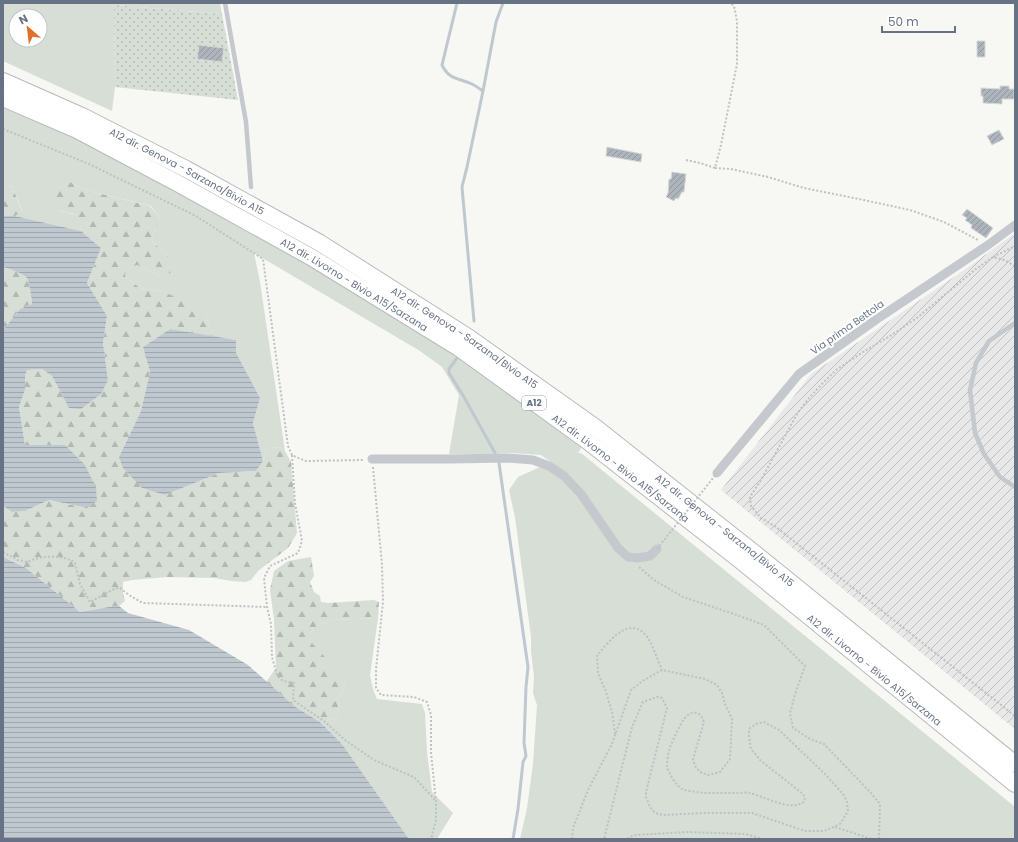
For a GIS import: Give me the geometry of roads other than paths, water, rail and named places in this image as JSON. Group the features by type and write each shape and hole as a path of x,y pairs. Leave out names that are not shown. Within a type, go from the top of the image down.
{"highway":[{"name":"A12 dir. Genova - Sarzana/Bivio A15","path":"3,81 82,116 186,169 320,243 468,337 595,427 769,565 1015,764"},
{"name":"A12 dir. Livorno - Bivio A15/Sarzana","path":"3,98 77,130 186,187 311,257 458,348 586,440 741,561 1015,784"}],"street":[{"name":"Via prima Bettola","path":"717,473 799,374 877,319 1015,226"},
{"path":"372,459 507,458 534,460 549,466 564,476 581,494 618,548 628,557 638,558 650,556 657,548"}],"lane":[{"path":"225,3 246,122 251,187"},
{"path":"1015,323 989,341 976,363 970,390 975,433 984,454 1000,477 1015,488"}],"waterway":[{"path":"457,3 442,65 451,76 472,84 483,91 462,187 474,321"},
{"path":"483,91 496,22 503,3"},
{"path":"457,358 449,369 449,373 495,453"},
{"path":"499,463 528,667 524,743 526,756 523,762 513,839"}]}
